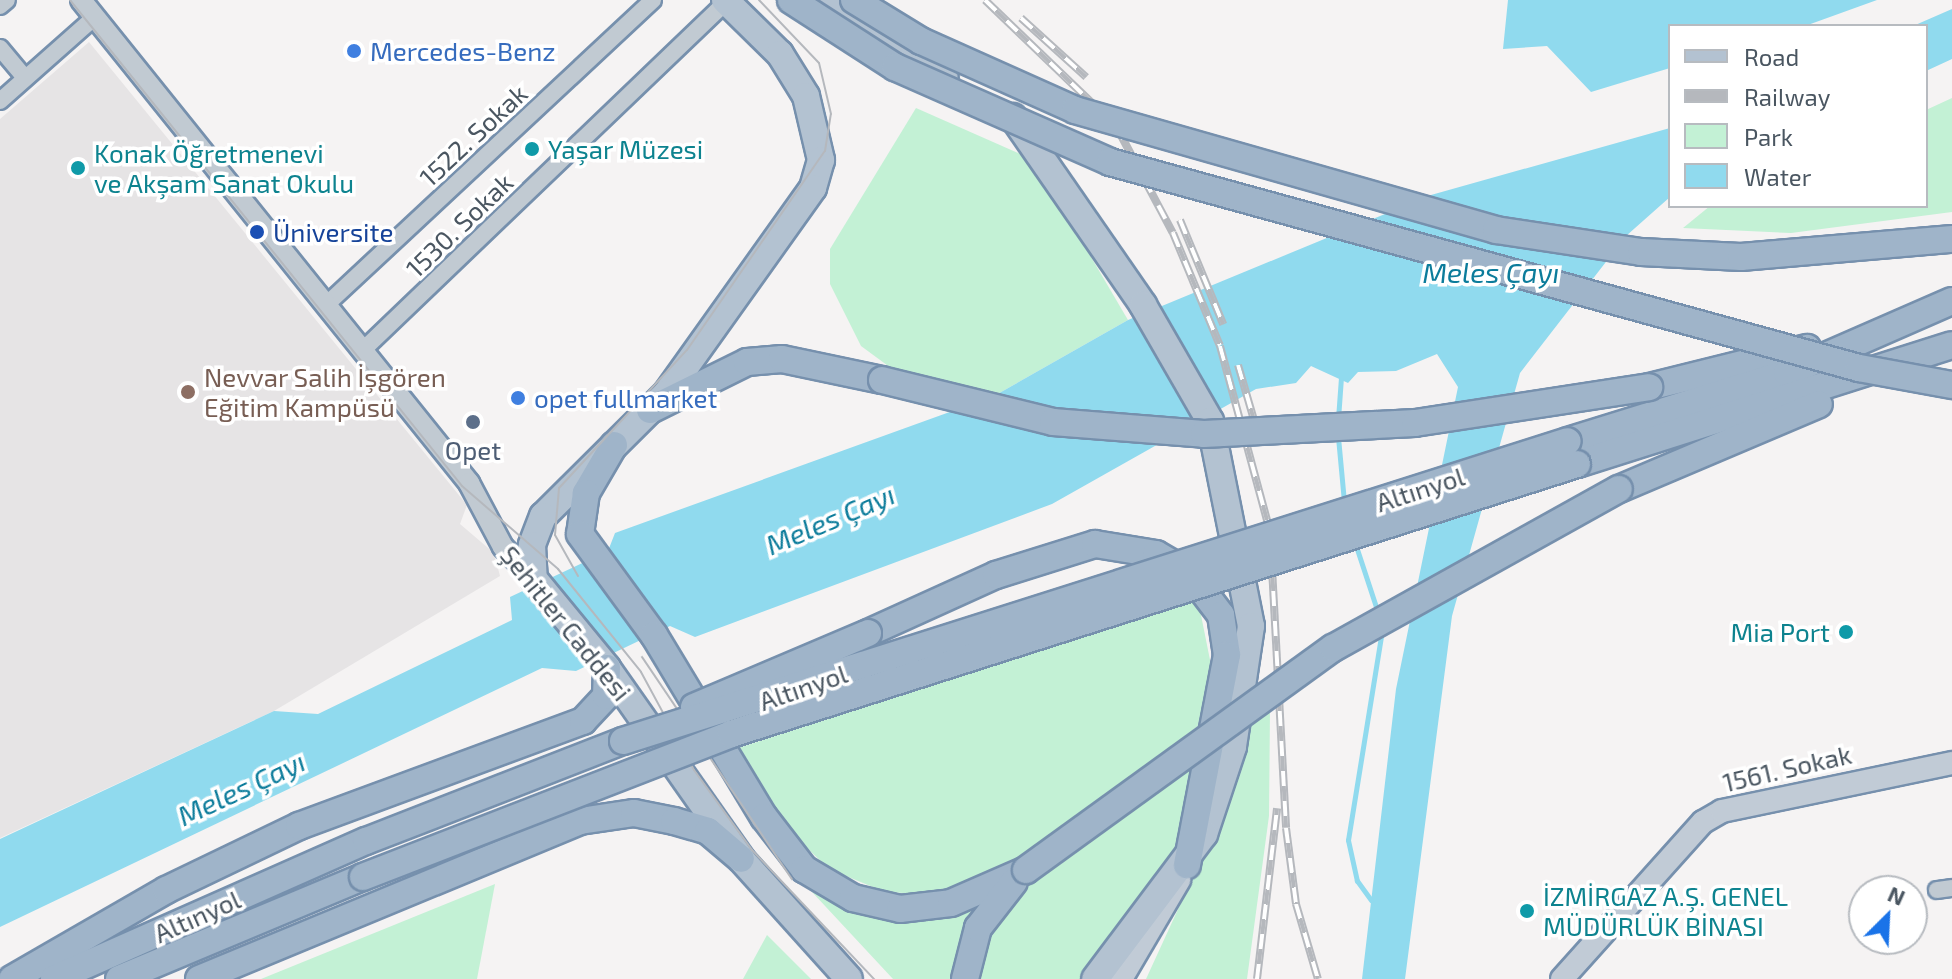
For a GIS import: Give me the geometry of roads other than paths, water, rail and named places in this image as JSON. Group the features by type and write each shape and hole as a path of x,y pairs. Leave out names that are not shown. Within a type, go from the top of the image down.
{"highway":[{"path":"791,0 895,67 1110,162 1859,368 1952,385"},
{"path":"854,0 921,41 1075,110 1496,230 1641,252 1741,257 1952,239"},
{"path":"1573,453 1787,373 1952,301"},
{"path":"650,410 747,362 782,359 1053,422 1204,434 1415,423 1649,387 1888,329"},
{"path":"1573,453 1947,347"},
{"path":"614,445 580,508 580,534 590,553 654,635 764,817 804,869 828,886 878,905 926,909 1026,870 1345,640 1619,489 1947,347"},
{"name":"Altınyol","path":"54,979 366,841 623,741 1573,453"},
{"name":"Altınyol","path":"119,979 363,877 731,734 1573,453"},
{"path":"623,741 996,575 1059,551 1124,545 1189,573 1210,596 1227,655 1187,865"},
{"path":"12,979 166,890 299,826 583,721 606,696 607,668"},
{"path":"199,979 580,821 634,813 674,821 708,831 741,859"},
{"path":"965,979 978,928 1026,870"}],"main road":[{"path":"821,0 1014,118 1143,305 1210,421 1251,626 1233,747 1187,865 1121,979"},
{"path":"534,579 532,545 543,516 650,410 780,242 821,160 806,96 780,54 726,1"},
{"name":"Şehitler Caddesi","path":"534,579 607,668 741,859 834,968 849,979"},
{"name":"1561. Sokak","path":"1562,979 1703,822 1722,811 1952,763"},
{"path":"1095,979 1187,865"}],"street":[{"path":"0,6 7,0"},
{"name":"Şehitler Caddesi","path":"81,0 473,488 503,547 534,579"},
{"name":"1522. Sokak","path":"326,305 653,0"},
{"name":"1530. Sokak","path":"363,350 726,1"},
{"path":"0,101 95,17"},
{"path":"0,48 25,78"}],"water":[{"path":"1508,0 1877,0 1811,24 1668,24 1668,69 1591,92 1547,46 1503,49"},
{"path":"1952,9 1952,59 1928,70 1928,24 1918,24"},
{"name":"Meles Çayı","path":"1668,129 1668,199 1626,236 1520,373 1452,616 1405,979 1362,979 1396,689 1458,387 1437,354 1396,371 1358,372 1348,383 1311,366 1296,383 1256,389 1052,504 695,637 670,626 576,671 542,668 0,927 0,839 274,711 318,714 512,620 510,597 608,551 615,533 994,396 1128,320 1431,195"}],"waterway":[{"path":"1338,419 1341,377"},
{"path":"1338,437 1344,502"},
{"path":"1355,543 1378,613"},
{"path":"1371,900 1357,881 1348,840 1382,631"}],"tram line":[{"path":"70,0 462,486 558,569 641,672 694,770 752,850 874,979"},
{"path":"578,576 555,535 559,488 687,350 825,151 831,114 819,63 759,0"},
{"path":"642,657 792,879"}],"railway":[{"path":"985,0 1116,126 1173,233 1220,346 1270,531 1286,828 1296,904 1318,979"},
{"path":"1021,18 1086,77"},
{"path":"1180,220 1223,324"},
{"path":"1238,365 1258,434"},
{"path":"1257,979 1277,808"}],"place":[{"name":"Mercedes-Benz","path":"354,51"},
{"name":"Yaşar Müzesi","path":"532,149"},
{"name":"Konak Öğretmenevi ve Akşam Sanat Okulu","path":"78,168"},
{"name":"Üniversite","path":"257,232"},
{"name":"Nevvar Salih İşgören Eğitim Kampüsü","path":"188,392"},
{"name":"opet fullmarket","path":"518,398"},
{"name":"Opet","path":"473,422"},
{"name":"Mia Port","path":"1846,632"},
{"name":"İZMİRGAZ A.Ş. GENEL MÜDÜRLÜK BİNASI","path":"1527,911"}]}
